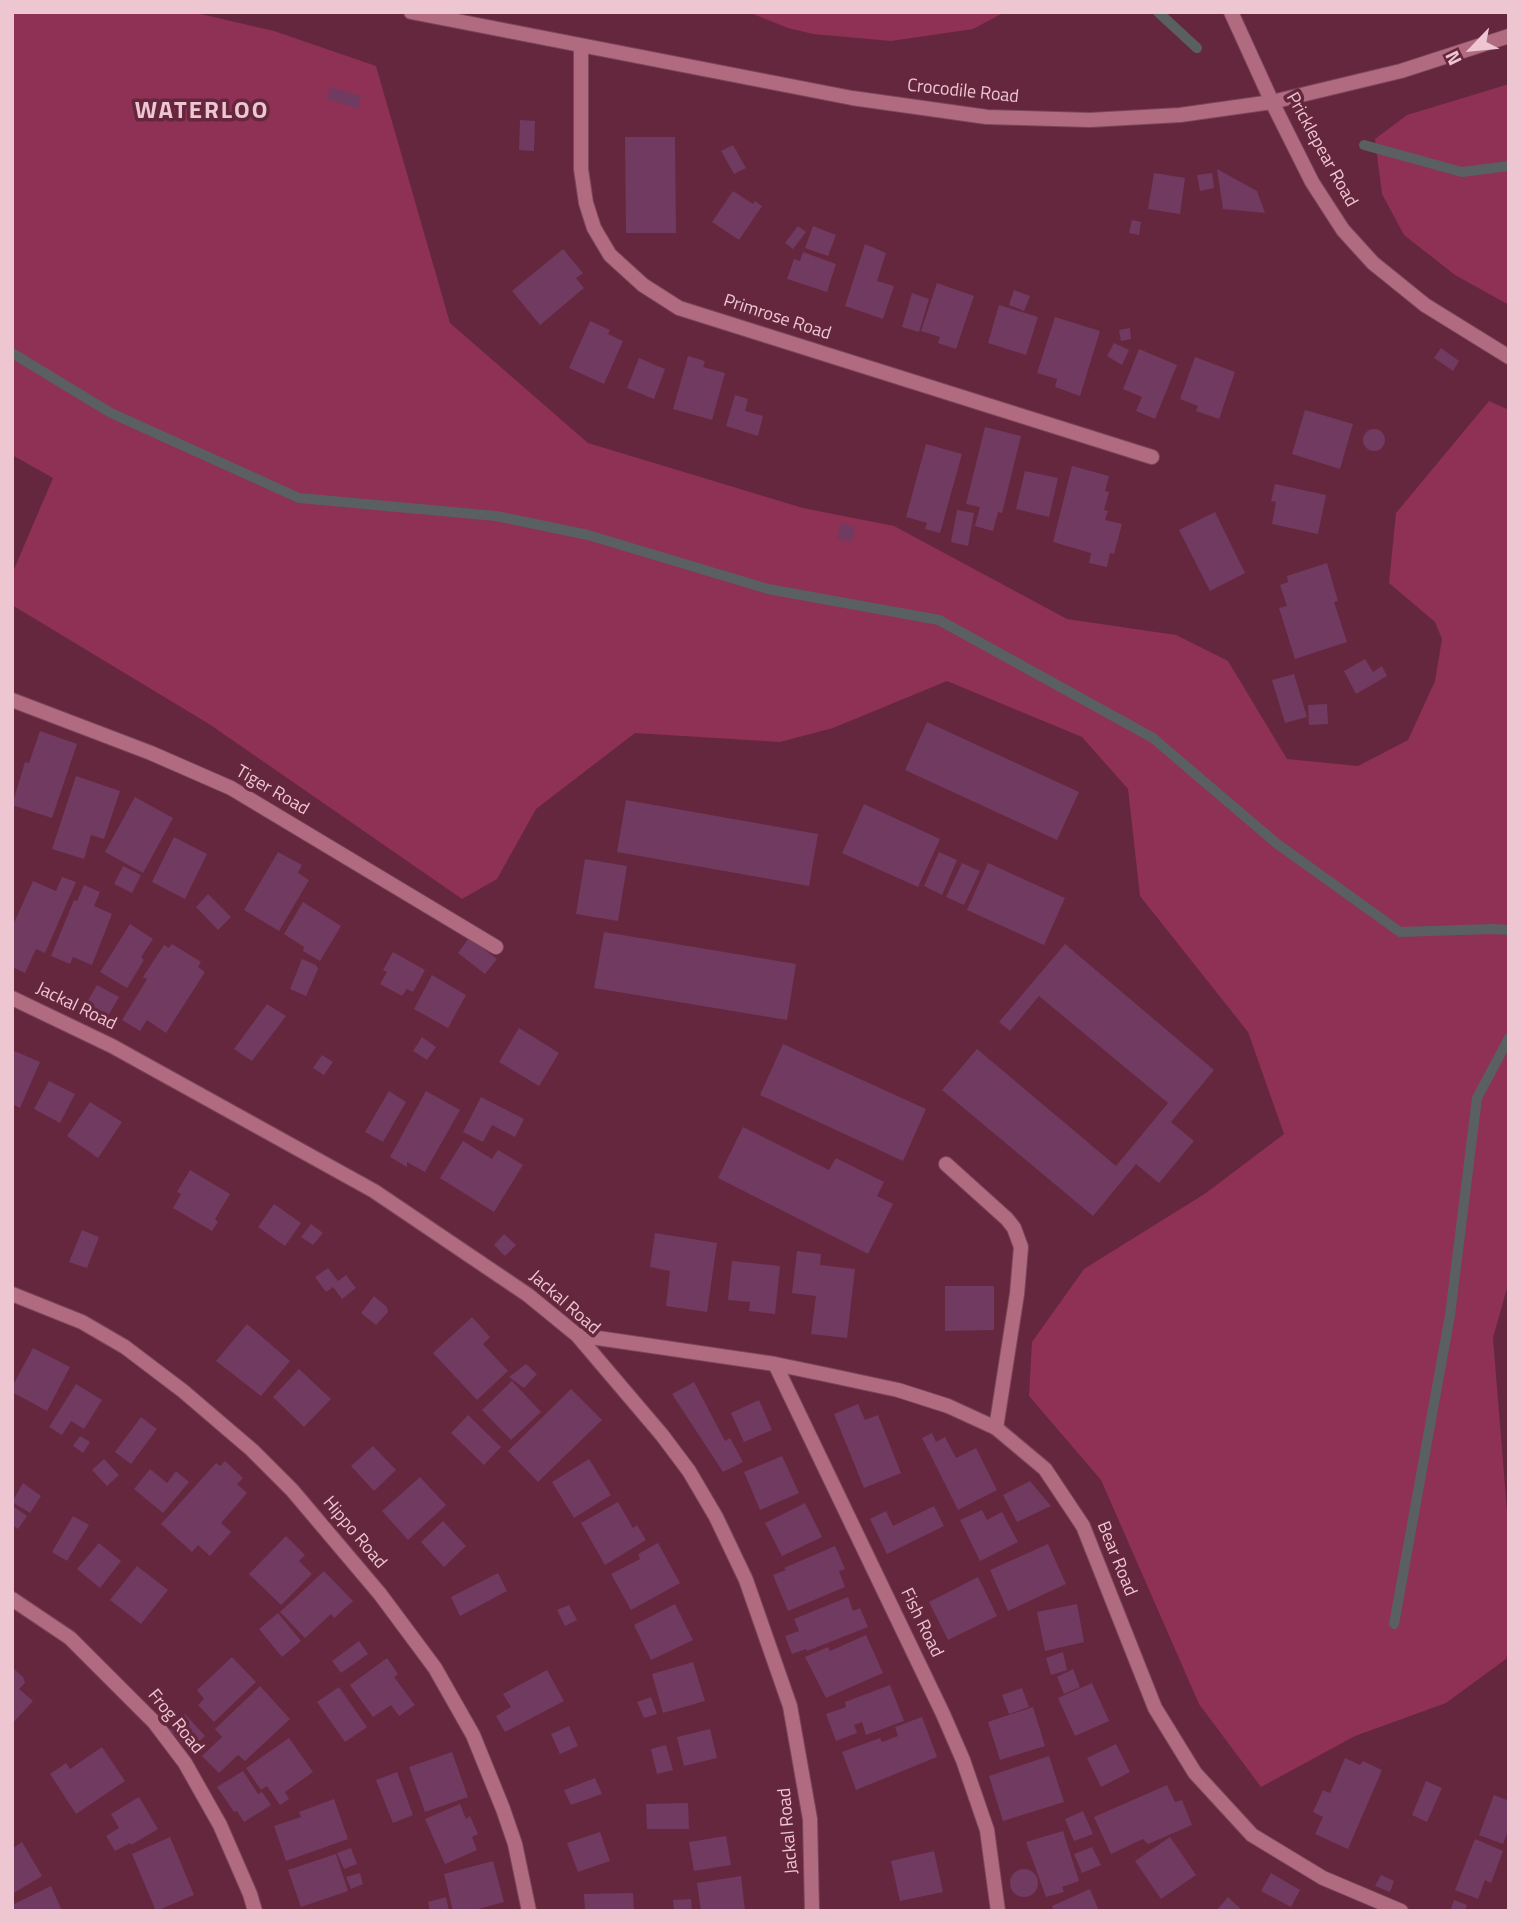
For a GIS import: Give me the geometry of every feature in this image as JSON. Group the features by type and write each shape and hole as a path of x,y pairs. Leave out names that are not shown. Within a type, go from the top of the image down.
{"street":[{"name":"Crocodile Road","path":"411,12 852,98 987,117 1090,120 1180,115 1272,102 1401,71 1509,36"},
{"name":"Pricklepear Road","path":"1231,12 1312,182 1343,230 1373,263 1425,305 1509,357"},
{"name":"Primrose Road","path":"581,46 581,169 586,204 594,228 610,255 643,285 679,307 1152,457"},
{"name":"Tiger Road","path":"12,700 173,762 231,788 496,947"},
{"name":"Jackal Road","path":"12,998 112,1046 374,1191 528,1295 577,1335 689,1471 716,1517 746,1580 790,1706 810,1819 812,1911"},
{"path":"946,1164 1006,1219 1014,1228 1021,1247 1017,1294 996,1427"},
{"name":"Hippo Road","path":"12,1294 93,1328 125,1347 183,1391 292,1490 380,1594 435,1668 473,1735 515,1844 529,1911"},
{"name":"Bear Road","path":"577,1335 775,1364 898,1390 948,1406 996,1427 1045,1469 1083,1526 1155,1708 1195,1773 1252,1835 1323,1878 1401,1911"},
{"name":"Fish Road","path":"775,1364 963,1760 987,1830 998,1911"},
{"name":"Frog Road","path":"12,1599 70,1639 154,1722 185,1763 220,1825 255,1911"}],"shaded area":[{"path":"12,12 192,12 274,31 376,66 450,323 588,443 803,508 894,526 1067,619 1176,635 1228,661 1287,759 1358,766 1408,740 1435,681 1442,639 1435,622 1389,583 1396,513 1489,401 1509,410 1509,1281 1493,1338 1509,1536 1509,1649 1506,1659 1446,1703 1355,1736 1261,1787 1199,1704 1101,1480 1029,1396 1032,1342 1084,1269 1206,1193 1284,1134 1248,1032 1140,896 1128,789 1082,737 947,681 833,728 780,742 635,733 536,809 497,879 462,899 209,724 12,605 12,574 53,478 12,455"},
{"path":"748,12 1005,12 973,29 891,41 813,34 788,28"},
{"path":"1509,84 1509,305 1455,275 1404,235 1382,194 1375,139 1407,115"}],"building":[{"path":"330,87 361,96 358,109 327,99"},
{"path":"520,120 535,121 534,151 519,150"},
{"path":"625,137 675,137 676,233 626,233"},
{"path":"733,145 746,168 734,174 721,151"},
{"path":"1217,169 1257,191 1265,213 1223,209"},
{"path":"1154,173 1185,178 1180,214 1148,209"},
{"path":"1212,173 1214,188 1200,191 1197,175"},
{"path":"733,191 753,204 755,201 762,206 739,240 712,222"},
{"path":"1132,220 1141,222 1139,235 1129,233"},
{"path":"798,226 806,232 793,249 785,243"},
{"path":"813,226 836,235 828,256 805,248"},
{"path":"865,244 886,253 877,281 894,286 883,319 845,306"},
{"path":"563,249 583,273 576,278 584,288 540,325 512,291"},
{"path":"803,252 836,264 827,292 787,279 794,259 800,261"},
{"path":"937,283 974,296 956,349 938,343 940,337 921,331"},
{"path":"1014,290 1030,296 1024,311 1009,305"},
{"path":"912,293 929,299 919,332 902,327"},
{"path":"999,305 1038,317 1026,355 988,343"},
{"path":"1055,317 1100,331 1080,396 1055,387 1057,379 1037,373"},
{"path":"590,321 610,330 608,334 623,341 604,384 569,368"},
{"path":"1130,328 1131,339 1121,341 1119,330"},
{"path":"1114,343 1129,350 1122,365 1107,356"},
{"path":"1441,348 1459,361 1453,371 1434,358"},
{"path":"1139,349 1177,365 1155,419 1136,411 1142,397 1123,389"},
{"path":"688,356 705,361 703,367 725,373 712,420 673,409"},
{"path":"1195,357 1235,372 1219,419 1196,411 1198,406 1180,399"},
{"path":"639,358 665,369 654,399 627,388"},
{"path":"735,395 748,399 745,411 763,416 758,436 726,426"},
{"path":"1305,410 1353,424 1340,469 1292,454"},
{"path":"985,427 1021,436 1002,513 998,512 993,531 975,526 980,507 966,504"},
{"path":"1374,429 1382,432 1385,440 1382,448 1374,451 1366,448 1363,440 1366,432"},
{"path":"926,444 962,454 940,533 925,529 927,523 906,517"},
{"path":"1072,466 1109,476 1105,491 1109,492 1104,510 1108,511 1105,520 1122,524 1114,554 1110,553 1107,567 1089,563 1091,553 1053,542"},
{"path":"1025,471 1058,478 1049,517 1016,509"},
{"path":"1275,484 1326,495 1318,534 1272,524 1276,502 1271,501"},
{"path":"957,510 974,513 968,546 951,542"},
{"path":"1215,512 1245,573 1210,591 1179,530"},
{"path":"841,523 855,527 851,542 837,538"},
{"path":"1327,563 1338,601 1334,602 1347,642 1295,659 1279,608 1287,606 1280,585 1288,582 1287,576"},
{"path":"1365,659 1373,672 1382,666 1387,676 1356,694 1344,671"},
{"path":"1294,674 1307,717 1285,723 1272,680"},
{"path":"1327,704 1328,724 1309,725 1308,705"},
{"path":"927,722 1079,792 1057,840 905,770"},
{"path":"40,731 77,744 52,818 12,805 25,762 29,763"},
{"path":"76,776 120,791 104,839 91,835 84,859 52,849"},
{"path":"135,797 173,818 143,873 105,852"},
{"path":"626,800 818,834 809,886 617,852"},
{"path":"864,804 940,839 918,887 842,853"},
{"path":"174,837 207,854 185,899 152,882"},
{"path":"278,852 302,865 298,873 309,880 279,931 244,910"},
{"path":"939,852 957,860 942,895 924,886"},
{"path":"585,859 627,866 618,921 576,914"},
{"path":"962,863 980,871 964,905 946,897"},
{"path":"988,863 1065,898 1044,945 967,910"},
{"path":"123,866 141,875 132,893 114,884"},
{"path":"62,877 76,882 45,953 36,949 25,973 12,967 12,927 33,881 56,891"},
{"path":"84,885 100,892 94,906 112,914 92,965 73,957 70,964 51,956 74,900 77,901"},
{"path":"208,894 231,917 218,930 196,907"},
{"path":"303,902 341,926 320,961 303,951 304,947 284,934"},
{"path":"130,924 153,939 141,957 144,960 127,988 100,972"},
{"path":"604,932 796,964 787,1020 594,988"},
{"path":"469,938 497,959 485,974 458,953"},
{"path":"172,944 201,962 198,967 205,972 166,1033 147,1020 140,1031 122,1020 147,979 143,977 164,945 169,948"},
{"path":"1065,944 1214,1070 1171,1122 1194,1141 1159,1183 1136,1164 1093,1216 942,1090 977,1049 1116,1166 1168,1103 1039,996 1010,1031 999,1022"},
{"path":"393,952 425,970 413,992 407,989 402,996 380,984 387,972 383,970"},
{"path":"302,959 316,965 318,969 306,996 290,989"},
{"path":"432,975 466,995 448,1028 414,1009"},
{"path":"97,985 119,997 108,1016 86,1004"},
{"path":"267,1004 286,1016 252,1061 234,1049"},
{"path":"519,1028 559,1053 539,1086 499,1062"},
{"path":"422,1037 436,1047 427,1060 413,1051"},
{"path":"783,1044 926,1109 903,1161 760,1095"},
{"path":"12,1050 40,1062 20,1108 12,1104"},
{"path":"322,1055 333,1062 324,1075 313,1068"},
{"path":"49,1081 75,1094 60,1123 34,1109"},
{"path":"389,1091 406,1102 383,1142 365,1132"},
{"path":"426,1091 460,1110 425,1172 407,1162 407,1167 390,1157"},
{"path":"481,1097 524,1119 515,1137 492,1125 483,1142 463,1132"},
{"path":"90,1102 122,1122 98,1158 67,1136"},
{"path":"743,1127 829,1170 836,1158 884,1182 877,1196 893,1204 868,1254 718,1178"},
{"path":"463,1141 492,1159 498,1150 523,1165 494,1212 440,1178"},
{"path":"190,1170 230,1194 215,1219 218,1222 212,1231 173,1208 181,1194 177,1192"},
{"path":"274,1204 301,1223 285,1246 258,1227"},
{"path":"311,1224 323,1233 313,1245 301,1237"},
{"path":"82,1230 99,1237 87,1268 69,1262"},
{"path":"655,1233 717,1243 707,1312 666,1306 670,1271 650,1267"},
{"path":"504,1234 516,1245 505,1256 494,1245"},
{"path":"797,1251 821,1254 820,1265 855,1269 847,1338 811,1334 816,1296 792,1293"},
{"path":"732,1261 780,1266 775,1314 749,1311 750,1302 728,1300"},
{"path":"328,1268 338,1281 346,1275 356,1288 342,1299 333,1287 326,1292 315,1277"},
{"path":"945,1286 994,1286 994,1330 945,1331"},
{"path":"374,1296 387,1307 388,1312 376,1325 361,1313"},
{"path":"472,1317 490,1337 483,1344 508,1371 477,1400 433,1353"},
{"path":"247,1324 290,1361 261,1396 216,1361"},
{"path":"33,1348 70,1367 47,1411 12,1392 12,1387"},
{"path":"526,1364 537,1374 524,1388 509,1377"},
{"path":"299,1369 331,1399 304,1427 273,1397"},
{"path":"512,1381 541,1412 511,1440 482,1410"},
{"path":"694,1382 725,1441 730,1438 743,1462 723,1472 672,1394"},
{"path":"76,1384 102,1400 84,1429 71,1421 62,1435 49,1427"},
{"path":"571,1389 602,1420 538,1482 508,1451"},
{"path":"759,1400 772,1430 744,1442 731,1413"},
{"path":"858,1404 865,1420 878,1415 901,1473 864,1488 834,1414"},
{"path":"468,1415 501,1447 484,1465 451,1433"},
{"path":"141,1417 157,1429 131,1464 115,1452"},
{"path":"932,1433 936,1442 945,1437 956,1458 976,1448 997,1490 958,1510 922,1438"},
{"path":"80,1436 90,1442 83,1453 73,1446"},
{"path":"373,1446 396,1470 374,1491 351,1466"},
{"path":"782,1456 799,1493 760,1510 744,1472"},
{"path":"104,1459 119,1475 107,1486 92,1470"},
{"path":"589,1459 611,1495 574,1518 552,1482"},
{"path":"225,1461 243,1478 237,1484 247,1493 221,1523 231,1532 210,1556 198,1545 192,1552 161,1524 216,1463 220,1466"},
{"path":"150,1469 167,1483 176,1471 189,1482 163,1513 134,1489"},
{"path":"420,1477 446,1505 408,1540 382,1511"},
{"path":"1030,1481 1051,1506 1017,1522 1003,1495"},
{"path":"23,1483 41,1496 30,1513 12,1502"},
{"path":"618,1502 633,1528 637,1525 646,1540 605,1565 581,1523"},
{"path":"805,1503 822,1537 782,1556 765,1523"},
{"path":"934,1506 944,1526 887,1554 870,1519 886,1511 893,1526"},
{"path":"14,1507 27,1516 18,1529 12,1525"},
{"path":"982,1510 987,1520 1002,1512 1018,1542 980,1561 960,1520"},
{"path":"73,1516 89,1525 67,1561 52,1552"},
{"path":"443,1521 466,1546 444,1567 421,1542"},
{"path":"286,1536 305,1555 299,1561 312,1574 281,1605 249,1574"},
{"path":"99,1543 121,1561 100,1588 77,1569"},
{"path":"658,1543 680,1583 631,1610 611,1574 640,1559 638,1554"},
{"path":"1048,1544 1066,1584 1008,1611 990,1570"},
{"path":"835,1546 845,1569 839,1571 845,1587 788,1611 773,1575"},
{"path":"137,1566 168,1590 141,1624 110,1600"},
{"path":"324,1571 353,1601 334,1618 331,1614 305,1638 280,1612"},
{"path":"498,1573 507,1591 460,1616 451,1597"},
{"path":"978,1577 997,1616 948,1640 929,1602"},
{"path":"848,1597 853,1611 860,1608 868,1627 807,1651 806,1649 792,1654 785,1636 799,1631 794,1619"},
{"path":"675,1604 693,1640 651,1660 634,1625"},
{"path":"1077,1604 1084,1642 1045,1651 1037,1612"},
{"path":"569,1605 577,1620 565,1626 557,1610"},
{"path":"278,1613 301,1641 282,1657 259,1629"},
{"path":"866,1635 883,1673 826,1698 805,1657 828,1647 830,1651"},
{"path":"359,1641 368,1654 341,1673 332,1661"},
{"path":"1063,1652 1067,1670 1051,1675 1046,1658"},
{"path":"232,1657 256,1682 214,1722 198,1705 204,1699 197,1690"},
{"path":"387,1658 398,1674 394,1677 415,1705 399,1716 391,1705 373,1717 350,1685"},
{"path":"693,1662 705,1701 663,1713 652,1674"},
{"path":"12,1667 23,1677 25,1683 19,1689 33,1701 12,1724"},
{"path":"1073,1669 1080,1687 1064,1694 1057,1677"},
{"path":"547,1670 564,1701 505,1732 496,1716 511,1707 503,1694"},
{"path":"1092,1683 1109,1721 1075,1736 1058,1698"},
{"path":"890,1685 904,1721 866,1735 862,1722 854,1725 857,1733 836,1741 826,1714 846,1707 845,1702"},
{"path":"260,1686 290,1719 245,1761 238,1755 219,1773 202,1756 222,1737 215,1729"},
{"path":"339,1687 367,1727 345,1742 317,1702"},
{"path":"1022,1688 1029,1707 1009,1714 1002,1695"},
{"path":"651,1697 657,1714 644,1718 637,1702"},
{"path":"1033,1707 1045,1746 1000,1760 988,1722"},
{"path":"185,1714 205,1736 189,1751 169,1729"},
{"path":"922,1717 937,1757 856,1790 842,1752 880,1738 882,1742 898,1736 895,1727"},
{"path":"569,1726 578,1746 560,1754 551,1734"},
{"path":"710,1729 717,1758 684,1766 677,1737"},
{"path":"289,1738 313,1772 285,1792 289,1799 280,1805 267,1786 261,1790 246,1768"},
{"path":"1116,1744 1130,1772 1101,1787 1087,1758"},
{"path":"666,1745 673,1770 657,1774 651,1749"},
{"path":"102,1747 125,1781 76,1814 50,1774 66,1763 70,1769"},
{"path":"452,1752 468,1797 425,1812 409,1767"},
{"path":"1049,1756 1064,1802 1003,1821 989,1776"},
{"path":"1345,1758 1360,1765 1363,1761 1382,1770 1348,1849 1315,1834 1323,1817 1313,1812 1323,1790 1330,1793"},
{"path":"243,1771 258,1794 262,1792 271,1805 244,1822 217,1787"},
{"path":"397,1772 413,1815 393,1823 376,1780"},
{"path":"595,1778 602,1794 571,1805 564,1790"},
{"path":"1426,1781 1442,1788 1427,1822 1412,1815"},
{"path":"1167,1785 1175,1802 1182,1800 1192,1825 1148,1844 1143,1839 1111,1854 1094,1817"},
{"path":"1494,1795 1509,1801 1509,1828 1503,1844 1479,1835"},
{"path":"139,1797 158,1829 115,1851 106,1836 119,1828 111,1814"},
{"path":"334,1799 348,1839 286,1861 274,1826 301,1817 299,1812"},
{"path":"688,1803 689,1829 647,1829 646,1804"},
{"path":"460,1804 466,1819 470,1816 478,1834 472,1837 477,1850 445,1864 425,1819"},
{"path":"1083,1811 1093,1834 1074,1841 1065,1819"},
{"path":"1063,1831 1079,1881 1062,1887 1064,1892 1046,1897 1026,1842"},
{"path":"600,1832 610,1861 578,1872 567,1843"},
{"path":"726,1836 731,1865 694,1871 689,1842"},
{"path":"170,1837 194,1895 156,1911 132,1854"},
{"path":"1170,1837 1196,1875 1161,1899 1135,1861"},
{"path":"1475,1839 1503,1851 1491,1883 1485,1880 1478,1899 1455,1890"},
{"path":"22,1842 42,1876 12,1894 12,1849"},
{"path":"1092,1847 1101,1865 1082,1873 1074,1854"},
{"path":"351,1848 357,1864 344,1869 337,1853"},
{"path":"934,1851 943,1892 900,1901 891,1861"},
{"path":"336,1854 348,1891 301,1907 288,1870"},
{"path":"493,1861 504,1902 471,1911 453,1911 444,1874"},
{"path":"1024,1869 1034,1873 1038,1883 1034,1893 1024,1897 1014,1893 1010,1883 1014,1873"},
{"path":"360,1873 363,1884 351,1889 346,1877"},
{"path":"1271,1873 1300,1890 1291,1907 1261,1891"},
{"path":"1381,1875 1394,1881 1390,1892 1375,1886"},
{"path":"741,1876 745,1911 701,1911 697,1883"},
{"path":"51,1886 62,1911 12,1911 12,1905"},
{"path":"1090,1889 1099,1911 1054,1911 1052,1906"},
{"path":"633,1893 634,1911 585,1911 584,1894"},
{"path":"446,1897 449,1911 430,1911 428,1902"},
{"path":"1228,1897 1243,1911 1216,1911"},
{"path":"691,1899 692,1911 674,1911 673,1900"},
{"path":"1454,1900 1467,1905 1465,1911 1450,1911"}],"waterway":[{"path":"1158,12 1197,48"},
{"path":"1364,145 1462,172 1509,166"},
{"path":"12,353 111,413 299,498 496,516 588,535 768,589 939,620 1153,738 1276,843 1400,932 1509,930"},
{"path":"1394,1624 1450,1315 1477,1098 1509,1038"}],"district":[{"name":"WATERLOO","path":"202,112"}]}
